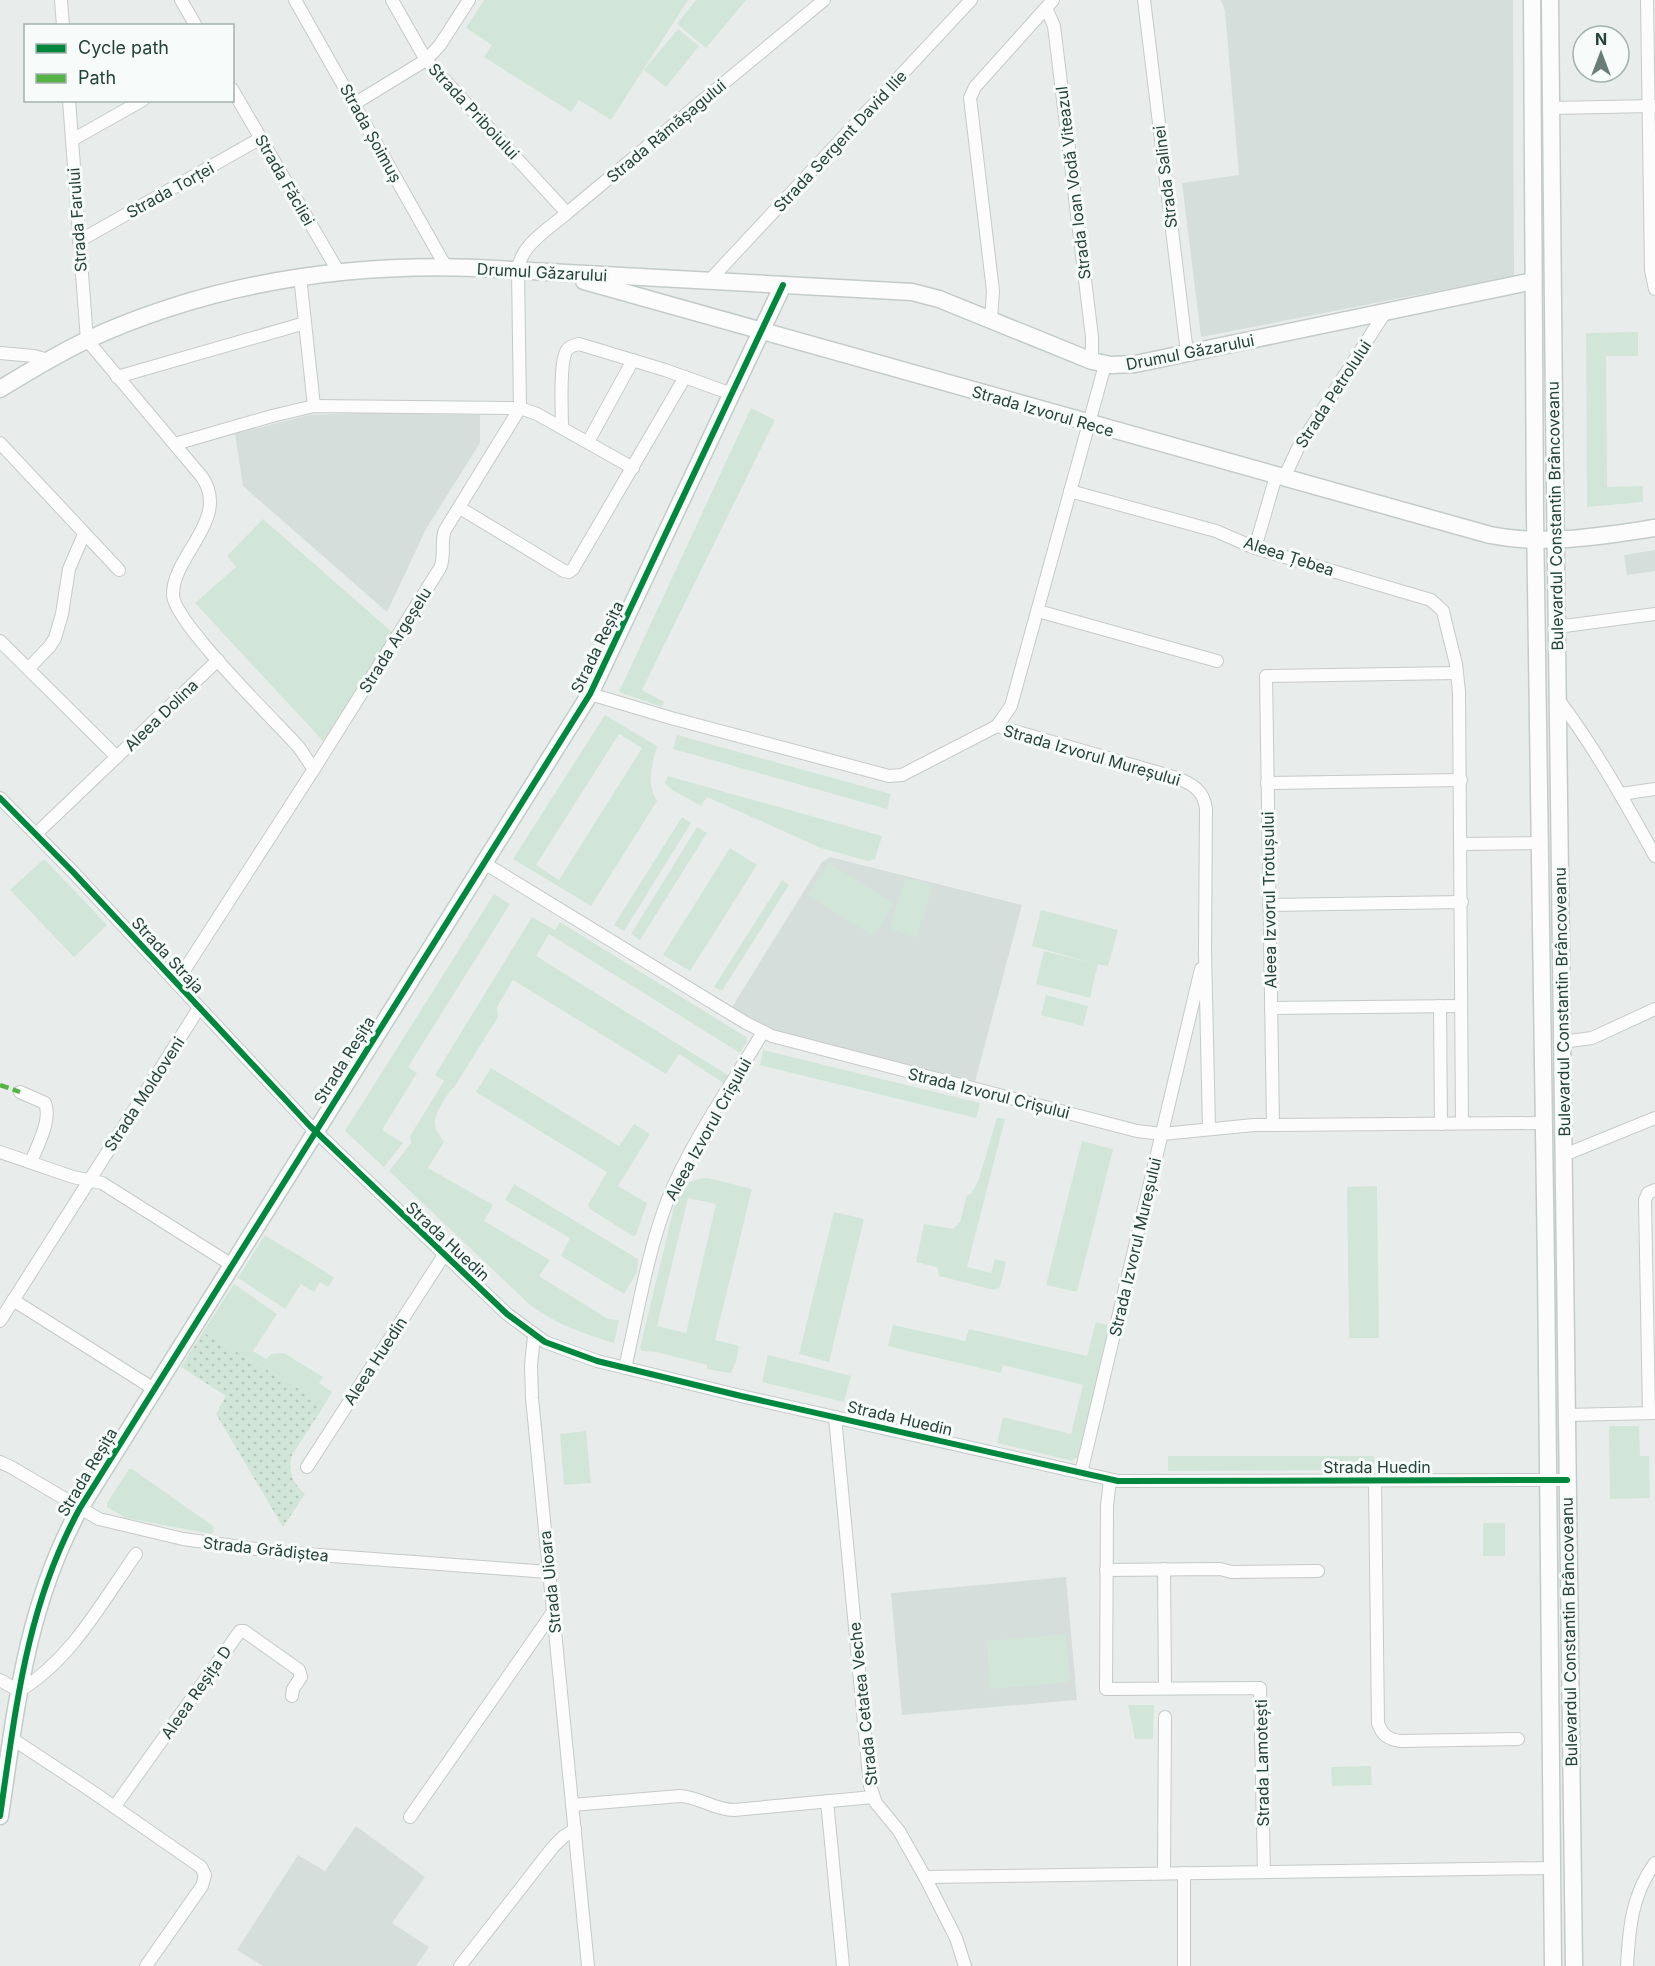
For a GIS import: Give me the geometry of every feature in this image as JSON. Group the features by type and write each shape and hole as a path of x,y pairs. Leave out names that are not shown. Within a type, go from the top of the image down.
{"street":[{"path":"61,0 63,24"},
{"path":"181,0 195,24"},
{"name":"Strada Șoimuș","path":"295,0 446,267"},
{"name":"Strada Priboiului","path":"392,0 426,60 567,213"},
{"path":"354,104 426,60 440,45 469,0"},
{"name":"Strada Rămășagului","path":"518,270 520,256 525,250 824,0"},
{"name":"Strada Sergent David Ilie","path":"709,281 971,0"},
{"name":"Strada Salinei","path":"1144,0 1187,353"},
{"name":"Bulevardul Constantin Brâncoveanu","path":"1532,0 1535,539 1553,1966"},
{"name":"Bulevardul Constantin Brâncoveanu","path":"1550,0 1574,1966"},
{"path":"1647,0 1652,106 1651,270 1655,289"},
{"path":"991,320 993,291 970,98 975,87 1049,4"},
{"name":"Strada Ioan Vodă Viteazul","path":"997,726 1011,706 1038,611 1089,424 1099,363 1092,337 1054,26 1049,4"},
{"path":"1532,39 1551,38"},
{"name":"Strada Făcliei","path":"234,92 338,271"},
{"name":"Strada Farului","path":"69,102 87,340"},
{"path":"72,140 139,102"},
{"path":"1551,108 1652,106"},
{"name":"Strada Torței","path":"79,241 261,138"},
{"name":"Drumul Găzarului","path":"0,389 87,340 160,312 240,289 300,276 338,271 446,267 918,293 939,299 1099,363 1130,364 1533,281"},
{"path":"518,270 520,408"},
{"name":"Strada Izvorul Rece","path":"554,272 1490,535 1514,539 1556,539 1655,528"},
{"path":"300,276 314,406"},
{"path":"761,332 783,285"},
{"name":"Strada Petrolului","path":"1255,548 1280,477 1386,311"},
{"path":"117,377 305,322"},
{"name":"Strada Reșița","path":"0,1816 11,1738 30,1636 44,1585 57,1552 80,1508 590,694 761,332"},
{"path":"87,340 210,489 211,502 206,520 174,588 174,601 178,610 218,660 297,745 314,769"},
{"path":"562,428 563,360 568,348 579,344 732,394"},
{"path":"0,353 34,356 48,360"},
{"path":"588,442 633,360"},
{"path":"460,508 569,572 573,569 685,377"},
{"path":"175,444 314,406 520,408 537,414 633,468"},
{"name":"Strada Argeșelu","path":"176,983 440,568 443,558 443,536 520,408"},
{"path":"0,443 118,570"},
{"name":"Aleea Țebea","path":"1070,491 1216,531 1255,548 1431,600 1443,611 1457,673 1461,780 1462,1123"},
{"path":"29,668 55,638 62,614 69,569 84,534"},
{"path":"1038,611 1217,661"},
{"path":"1557,627 1655,614"},
{"name":"Aleea Dolina","path":"0,641 117,757 218,660"},
{"name":"Aleea Izvorul Trotușului","path":"1273,1125 1266,676 1457,673"},
{"name":"Strada Izvorul Mureșului","path":"590,694 697,726 889,776 902,775 997,726 1177,778 1201,791 1206,809 1205,951 1209,1129"},
{"path":"1557,699 1582,732 1621,794 1655,856"},
{"path":"36,834 117,757"},
{"path":"1267,783 1461,780"},
{"path":"1621,794 1655,789"},
{"name":"Strada Straja","path":"0,798 315,1132"},
{"path":"1461,844 1540,843"},
{"name":"Strada Izvorul Crișului","path":"484,863 763,1032 785,1040 1137,1131 1162,1134 1273,1125 1544,1123"},
{"path":"1269,905 1462,902"},
{"name":"Strada Izvorul Mureșului","path":"1081,1473 1205,951"},
{"path":"1440,1006 1441,1124"},
{"path":"1271,1008 1461,1006"},
{"name":"Strada Moldoveni","path":"0,1321 199,1008"},
{"path":"1562,1042 1592,1038 1655,1009"},
{"name":"Aleea Izvorul Crișului","path":"625,1368 655,1241 669,1198 696,1145 763,1032"},
{"path":"20,1092 45,1103 48,1109 31,1162"},
{"path":"1564,1155 1655,1118"},
{"name":"Strada Huedin","path":"315,1132 507,1314 534,1336 585,1357 1110,1480 1128,1482 1567,1480"},
{"path":"0,1152 74,1177 102,1183 232,1264"},
{"path":"1566,1415 1652,1413 1645,1200 1648,1193 1655,1190"},
{"name":"Aleea Huedin","path":"307,1467 444,1255"},
{"path":"13,1300 154,1389"},
{"name":"Strada Uioara","path":"534,1336 531,1382 588,1966"},
{"name":"Strada Cetatea Veche","path":"836,1417 867,1762 873,1797 899,1831 925,1877 956,1938 965,1966"},
{"name":"Strada Grădiștea","path":"0,1462 99,1519 120,1526 183,1539 308,1555 549,1572"},
{"path":"1110,1480 1107,1506 1106,1689 1165,1688 1164,1569"},
{"name":"Strada Huedin","path":"1375,1481 1378,1723 1384,1736 1400,1741 1518,1739"},
{"path":"0,1680 19,1691 39,1678 61,1657 136,1554"},
{"path":"1106,1570 1318,1571"},
{"path":"410,1817 553,1612"},
{"name":"Aleea Reșița D","path":"115,1806 240,1631 244,1631 299,1670 301,1677 293,1689 292,1696"},
{"name":"Strada Lamotești","path":"1165,1688 1260,1688 1264,1872"},
{"path":"1164,1873 1165,1717"},
{"path":"11,1738 115,1806 201,1867 206,1875 202,1886 146,1966"},
{"path":"572,1805 680,1796 697,1799 723,1810 734,1810 873,1797"},
{"path":"827,1801 843,1966"},
{"path":"460,1966 552,1847 575,1829"},
{"path":"1627,1966 1632,1914 1645,1877 1655,1863"},
{"path":"925,1877 1552,1868"},
{"path":"1184,1873 1184,1966"}],"shaded area":[{"path":"1221,0 1513,0 1514,276 1201,337 1182,183 1239,175 1225,11"},
{"path":"355,413 480,415 480,443 426,529 387,612 243,486 235,434 309,415"},
{"path":"1655,550 1655,571 1627,575 1624,555"},
{"path":"830,857 1022,905 975,1082 789,1036 772,1030 732,1007 822,862"},
{"path":"1066,1577 1077,1700 902,1715 891,1593"},
{"path":"356,1826 425,1877 392,1923 429,1947 416,1966 263,1966 237,1950 298,1855 325,1871"}],"green space":[{"path":"484,0 688,0 611,120 579,100 571,112 484,57 492,45 466,28"},
{"path":"696,0 746,0 706,48 677,24"},
{"path":"678,29 699,46 666,87 644,70"},
{"path":"1638,332 1638,356 1606,356 1607,487 1643,486 1643,502 1587,507 1586,333"},
{"path":"751,408 775,420 642,690 664,702 662,707 619,692"},
{"path":"263,519 393,633 323,741 195,603 236,567 227,556"},
{"path":"605,715 657,746 651,781 657,801 591,906 513,859","holes":["619,734 642,748 559,880 536,865"]},
{"path":"677,735 891,794 887,809 673,749"},
{"path":"668,776 882,836 875,859 868,861 821,848 707,797 701,806 671,789 665,783"},
{"path":"682,817 691,823 624,931 614,925"},
{"path":"697,827 707,833 640,940 631,934"},
{"path":"730,848 757,865 690,971 663,955"},
{"path":"44,859 107,925 74,957 10,890"},
{"path":"829,863 894,904 873,936 808,895"},
{"path":"905,877 932,885 918,937 890,929"},
{"path":"782,880 789,885 722,991 714,987"},
{"path":"494,894 510,904 408,1067 417,1073 382,1130 403,1143 384,1167 345,1131"},
{"path":"1041,910 1118,930 1108,966 1098,964 1090,998 1036,984 1044,951 1096,964 1032,946"},
{"path":"532,917 555,930 560,922 746,1037 747,1041 740,1053 549,934 536,956 731,1077 725,1084 679,1054 666,1074 513,980 497,1007 498,1017 439,1109 435,1125 444,1142 428,1168 493,1205 484,1221 550,1260 539,1276 608,1319 619,1320 614,1343 570,1328 530,1305 389,1171 411,1143 410,1136 444,1081 435,1075"},
{"path":"1046,995 1088,1006 1083,1026 1041,1015"},
{"path":"763,1050 980,1103 976,1118 760,1065"},
{"path":"491,1068 619,1146 634,1124 650,1134 618,1186 647,1203 636,1235 633,1236 590,1209 588,1205 607,1172 476,1092"},
{"path":"997,1118 1005,1119 967,1267 991,1273 995,1259 1006,1262 1000,1287 994,1290 939,1276 937,1267 916,1262 924,1224 953,1229 960,1222 967,1195 971,1194 978,1182"},
{"path":"1082,1141 1113,1149 1077,1292 1046,1285"},
{"path":"708,1178 752,1189 715,1340 739,1346 731,1373 707,1369 707,1365 657,1352 642,1351 640,1348 677,1195 686,1184","holes":["688,1198 716,1204 686,1333 657,1326"]},
{"path":"514,1184 638,1259 637,1272 624,1294 561,1256 570,1238 505,1200"},
{"path":"1377,1186 1379,1338 1349,1338 1347,1187"},
{"path":"834,1212 864,1219 829,1362 799,1354"},
{"path":"265,1235 334,1278 328,1287 320,1282 314,1292 301,1284 285,1309 238,1278"},
{"path":"234,1284 277,1314 253,1351 266,1359 271,1354 284,1353 323,1377 319,1383 332,1392 325,1404 203,1332"},
{"path":"1096,1322 1110,1326 1079,1456 1072,1461 997,1443 1003,1417 1071,1434 1083,1385 1003,1365 1001,1373 888,1346 893,1325 965,1341 969,1329 1087,1356"},
{"path":"203,1332 325,1404 292,1455 290,1466 292,1476 297,1486 305,1494 283,1527 216,1414 226,1396 181,1367"},
{"path":"768,1355 851,1376 844,1402 762,1382"},
{"path":"1609,1426 1639,1426 1640,1456 1649,1456 1650,1498 1610,1499"},
{"path":"586,1431 591,1483 564,1485 560,1434"},
{"path":"1168,1456 1374,1456 1374,1470 1168,1471"},
{"path":"129,1469 213,1526 214,1531 211,1534 126,1518 107,1507 107,1503"},
{"path":"1483,1523 1505,1523 1505,1556 1483,1556"},
{"path":"1065,1634 1070,1682 990,1689 987,1641"},
{"path":"1128,1705 1154,1705 1153,1739 1135,1739"},
{"path":"1371,1766 1372,1785 1332,1786 1331,1767"}],"marked path":[{"path":"0,1085 20,1092"}],"cycle path":[{"path":"0,1816 18,1697 35,1620 47,1582 80,1508 590,694 783,285"},
{"path":"0,798 73,872 310,1126 507,1314 545,1342 597,1361 741,1396 1118,1481 1567,1480"}]}
